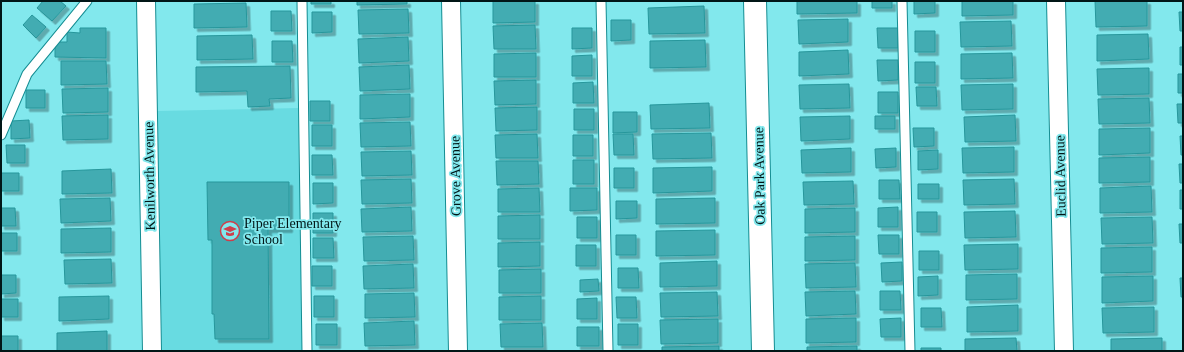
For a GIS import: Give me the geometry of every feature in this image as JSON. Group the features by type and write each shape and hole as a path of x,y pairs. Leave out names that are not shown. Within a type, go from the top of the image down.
{"street":[{"name":"Kenilworth Avenue","path":"146,1 152,351"},
{"name":"Grove Avenue","path":"451,1 458,351"},
{"name":"Oak Park Avenue","path":"755,1 763,351"},
{"name":"Euclid Avenue","path":"1056,1 1064,351"}],"lane":[{"path":"1,135 27,74 87,1"},
{"path":"302,1 307,351"},
{"path":"601,1 608,351"},
{"path":"902,1 910,351"}],"shaded area":[{"name":"Piper Elementary School","path":"299,108 304,351 162,351 157,111"}],"building":[{"path":"43,1 60,1 66,6 52,21 37,8"},
{"path":"311,1 331,1 331,4 311,4"},
{"path":"357,1 407,1 407,4 357,5"},
{"path":"493,1 535,1 535,22 493,23"},
{"path":"797,1 857,1 857,13 797,14"},
{"path":"872,1 892,1 892,8 872,8"},
{"path":"914,1 935,1 935,13 914,14"},
{"path":"962,1 1013,1 1013,15 962,16"},
{"path":"1095,1 1147,1 1147,26 1096,27"},
{"path":"246,3 247,27 194,28 194,4"},
{"path":"704,6 705,33 649,34 648,8"},
{"path":"408,9 409,33 359,34 358,10"},
{"path":"271,11 291,11 292,31 271,31"},
{"path":"312,12 332,12 332,32 312,33"},
{"path":"1179,12 1183,12 1183,31 1180,31"},
{"path":"32,15 46,27 36,38 23,25"},
{"path":"848,19 848,42 799,44 798,20"},
{"path":"611,20 631,20 631,40 611,41"},
{"path":"1011,21 1012,46 961,47 960,22"},
{"path":"535,25 536,49 494,49 493,26"},
{"path":"80,28 106,28 106,58 55,57 55,42 67,42 67,32 80,33"},
{"path":"572,28 592,28 592,48 572,49"},
{"path":"877,28 898,28 898,48 878,48"},
{"path":"915,31 935,31 935,52 915,52"},
{"path":"1148,34 1149,59 1097,61 1097,35"},
{"path":"252,35 253,59 197,60 197,36"},
{"path":"408,37 409,61 359,63 358,39"},
{"path":"705,40 706,67 650,68 650,41"},
{"path":"272,41 292,41 293,62 272,62"},
{"path":"1180,47 1183,47 1183,65 1180,65"},
{"path":"848,50 849,74 799,76 799,52"},
{"path":"536,53 536,77 494,77 494,54"},
{"path":"1012,53 1013,78 961,79 961,54"},
{"path":"592,55 592,76 572,76 572,56"},
{"path":"877,60 898,60 898,80 878,81"},
{"path":"61,61 106,61 107,84 61,85"},
{"path":"915,62 935,62 935,83 915,83"},
{"path":"409,65 410,89 360,91 359,67"},
{"path":"290,66 291,98 269,99 270,106 248,107 247,91 196,92 196,67"},
{"path":"1149,68 1149,94 1098,95 1097,69"},
{"path":"1178,74 1183,74 1183,93 1178,93"},
{"path":"536,80 536,104 495,105 494,81"},
{"path":"593,82 594,103 573,103 573,83"},
{"path":"849,84 850,108 800,109 799,85"},
{"path":"1013,84 1013,109 962,110 961,85"},
{"path":"916,87 936,87 937,106 917,106"},
{"path":"108,88 108,112 63,113 62,89"},
{"path":"26,90 45,90 45,108 26,108"},
{"path":"878,92 898,92 898,113 878,113"},
{"path":"410,94 410,117 360,119 360,95"},
{"path":"1149,98 1150,123 1099,124 1098,99"},
{"path":"310,101 330,101 330,121 310,121"},
{"path":"709,103 710,128 651,129 650,105"},
{"path":"1177,104 1183,104 1183,123 1178,123"},
{"path":"537,107 537,130 496,131 495,108"},
{"path":"574,109 594,109 594,130 574,130"},
{"path":"613,112 637,112 637,132 613,133"},
{"path":"108,115 108,139 63,140 62,116"},
{"path":"1015,115 1016,141 965,142 964,117"},
{"path":"850,116 850,139 801,141 800,117"},
{"path":"875,116 895,116 895,129 875,129"},
{"path":"29,120 30,138 11,139 11,121"},
{"path":"410,122 411,146 361,147 360,123"},
{"path":"312,125 332,125 332,146 312,146"},
{"path":"913,128 934,128 934,146 914,147"},
{"path":"1150,128 1150,153 1099,155 1099,129"},
{"path":"711,133 712,158 653,159 652,134"},
{"path":"537,134 538,158 496,158 495,135"},
{"path":"613,134 633,134 634,155 614,155"},
{"path":"573,135 593,135 593,156 573,156"},
{"path":"1180,136 1183,136 1183,155 1181,155"},
{"path":"6,145 25,145 25,163 7,163"},
{"path":"1014,147 1014,172 963,173 962,148"},
{"path":"851,148 851,172 802,173 801,150"},
{"path":"896,148 896,167 876,168 875,149"},
{"path":"938,150 938,169 918,170 918,151"},
{"path":"411,151 412,175 362,176 361,152"},
{"path":"312,155 332,155 333,175 312,175"},
{"path":"1150,157 1150,182 1099,183 1099,158"},
{"path":"573,160 594,160 594,184 573,184"},
{"path":"496,161 538,161 539,184 497,185"},
{"path":"1179,164 1183,164 1183,183 1180,183"},
{"path":"712,167 712,191 653,193 653,168"},
{"path":"614,168 634,168 634,188 614,188"},
{"path":"111,169 112,193 62,194 62,171"},
{"path":"1,173 19,173 19,191 1,191"},
{"path":"411,179 412,203 362,204 361,180"},
{"path":"1014,179 1015,204 964,205 963,180"},
{"path":"879,180 899,180 900,199 879,199"},
{"path":"853,181 854,204 804,205 803,182"},
{"path":"207,182 289,182 289,229 268,229 269,339 215,339 214,314 212,314 212,240 208,240"},
{"path":"313,183 333,183 333,203 313,204"},
{"path":"918,184 939,184 939,199 918,199"},
{"path":"1151,186 1152,212 1100,213 1100,188"},
{"path":"539,188 540,212 498,212 498,189"},
{"path":"570,188 597,188 597,210 570,211"},
{"path":"1180,190 1183,190 1183,209 1180,209"},
{"path":"110,198 111,221 61,223 60,199"},
{"path":"715,198 715,223 656,224 656,199"},
{"path":"616,201 637,201 637,218 616,219"},
{"path":"411,207 412,231 362,232 361,209"},
{"path":"898,207 898,227 878,227 878,208"},
{"path":"1,208 15,208 16,226 1,226"},
{"path":"855,208 855,232 805,233 805,209"},
{"path":"1015,211 1016,237 965,238 964,212"},
{"path":"917,212 937,212 937,232 917,232"},
{"path":"313,213 333,213 333,233 313,233"},
{"path":"540,215 540,239 498,239 498,216"},
{"path":"577,217 597,217 597,238 577,238"},
{"path":"1152,217 1153,243 1102,244 1101,218"},
{"path":"1179,224 1183,224 1183,243 1180,243"},
{"path":"111,228 111,252 61,253 61,229"},
{"path":"715,230 715,255 656,256 656,231"},
{"path":"1,233 17,233 17,251 1,251"},
{"path":"616,235 636,235 636,255 616,255"},
{"path":"878,235 899,235 899,254 879,254"},
{"path":"413,236 414,260 364,261 363,237"},
{"path":"855,236 855,260 805,261 805,237"},
{"path":"313,238 333,238 334,258 313,258"},
{"path":"540,242 540,266 498,267 498,243"},
{"path":"1018,244 1018,269 965,270 964,245"},
{"path":"576,245 596,245 596,266 576,266"},
{"path":"1152,247 1152,272 1101,273 1101,248"},
{"path":"919,251 939,251 939,270 919,270"},
{"path":"111,259 112,283 65,284 64,260"},
{"path":"717,261 717,286 660,287 660,263"},
{"path":"902,262 902,281 882,282 881,263"},
{"path":"855,263 856,287 806,288 805,264"},
{"path":"413,264 414,288 364,289 363,266"},
{"path":"312,266 332,266 332,286 312,286"},
{"path":"618,268 638,268 639,288 618,288"},
{"path":"541,269 541,293 499,293 499,270"},
{"path":"1017,274 1017,299 966,300 966,275"},
{"path":"1,275 16,275 16,293 1,294"},
{"path":"938,276 938,295 918,296 918,277"},
{"path":"1153,276 1153,301 1102,303 1102,277"},
{"path":"1180,278 1183,278 1183,297 1181,297"},
{"path":"598,279 599,291 580,292 580,280"},
{"path":"855,291 856,314 806,316 805,292"},
{"path":"880,291 900,291 901,310 880,310"},
{"path":"717,292 718,316 661,317 660,293"},
{"path":"414,293 415,317 365,318 365,294"},
{"path":"109,296 109,319 59,321 59,297"},
{"path":"314,296 334,296 334,317 314,317"},
{"path":"541,296 541,320 499,320 499,297"},
{"path":"616,297 636,297 637,318 617,318"},
{"path":"597,298 597,319 577,319 577,299"},
{"path":"1,299 18,299 18,317 1,317"},
{"path":"1018,305 1018,331 967,332 967,307"},
{"path":"1154,307 1154,332 1103,333 1102,308"},
{"path":"921,308 941,308 942,327 921,327"},
{"path":"856,318 856,342 806,343 806,319"},
{"path":"901,318 901,337 881,337 880,319"},
{"path":"718,319 718,343 661,344 660,320"},
{"path":"414,321 415,345 365,346 364,323"},
{"path":"542,323 543,347 501,347 500,324"},
{"path":"316,324 337,324 337,345 316,345"},
{"path":"618,324 638,324 638,345 618,345"},
{"path":"577,327 599,327 599,346 577,346"},
{"path":"107,331 107,351 57,351 57,333"},
{"path":"1,336 18,336 18,351 1,351"},
{"path":"1016,338 1017,351 965,351 965,339"},
{"path":"1162,338 1162,351 1111,351 1111,339"},
{"path":"719,346 719,351 662,351 662,347"},
{"path":"857,346 857,351 807,351 807,347"},
{"path":"921,348 941,348 941,351 921,351"}],"place":[{"name":"Piper Elementary School","path":"230,231"}]}
